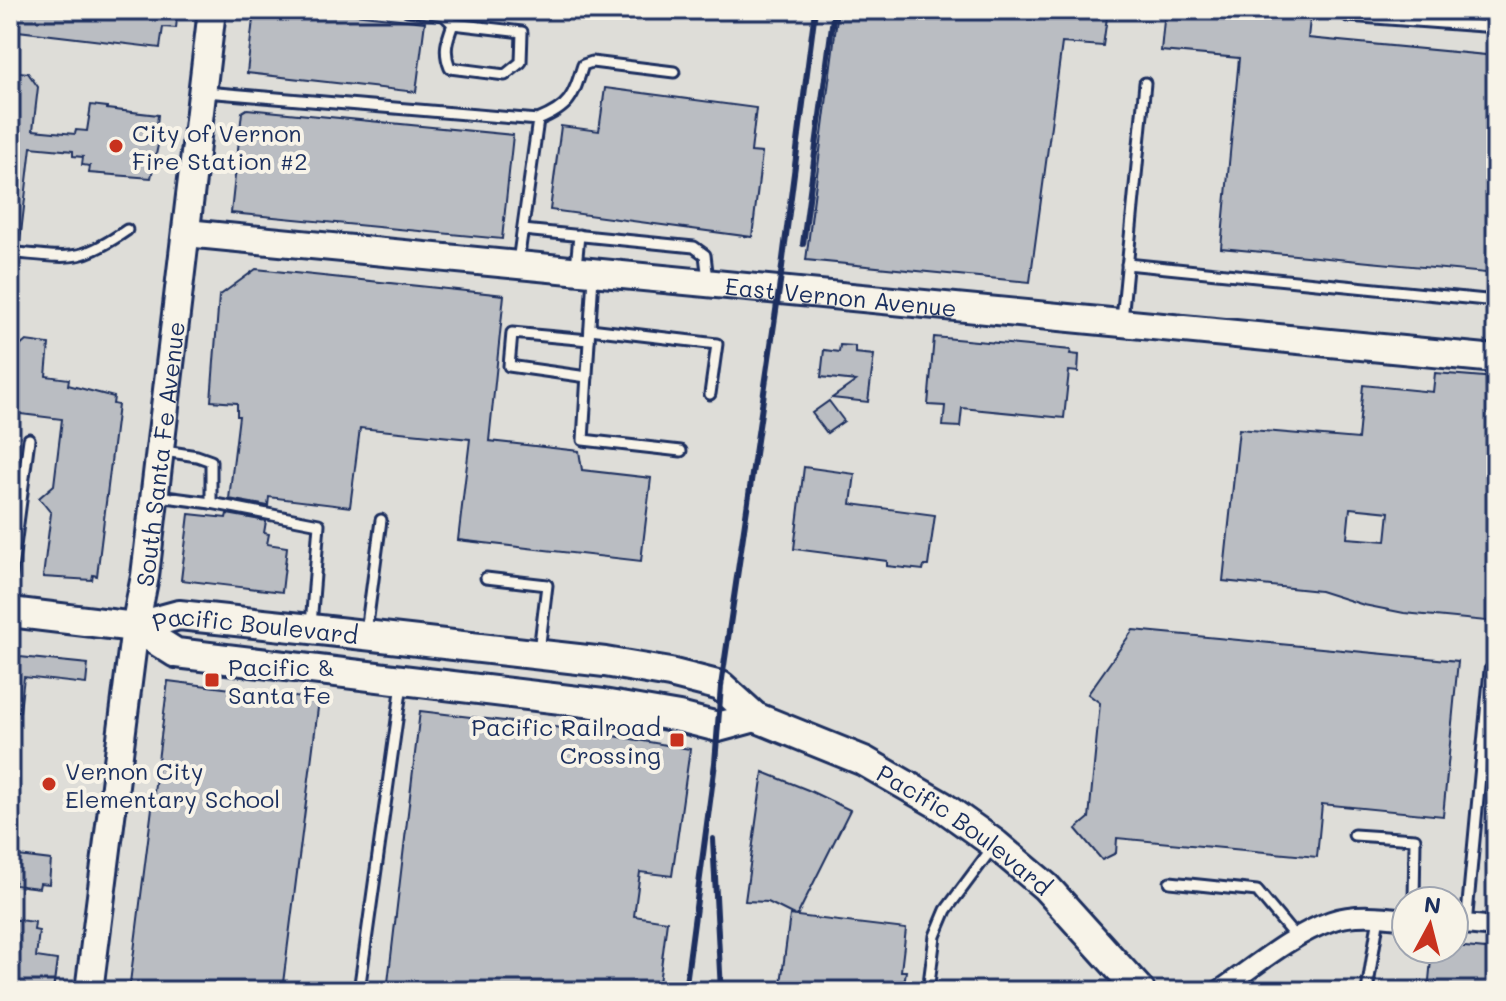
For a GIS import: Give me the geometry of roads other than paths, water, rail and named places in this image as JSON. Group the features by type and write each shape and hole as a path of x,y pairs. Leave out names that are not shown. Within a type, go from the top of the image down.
{"main road":[{"path":"10,612 135,627"},
{"name":"Pacific Boulevard","path":"135,627 179,615 538,654 670,673 721,686 755,717 864,761 942,806 995,844 1046,887 1140,991"},
{"name":"Pacific Boulevard","path":"135,627 176,653 603,704 718,727 755,717"}],"street":[{"name":"South Santa Fe Avenue","path":"89,991 135,627 145,576 212,10"},
{"name":"East Vernon Avenue","path":"186,233 1496,359"},
{"path":"1219,991 1297,939 1332,921 1390,917"},
{"path":"1470,925 1496,927"}],"lane":[{"path":"407,10 444,15 453,24 522,32 521,62 505,75 450,68 445,46 453,24"},
{"path":"1344,10 1348,16 1496,27"},
{"path":"202,92 538,120 561,111 572,98 583,65 592,62 674,72"},
{"path":"1122,323 1145,83"},
{"path":"518,265 538,120"},
{"path":"18,253 79,257 104,246 127,230"},
{"path":"523,230 694,247 700,249 707,261 708,283"},
{"path":"579,235 589,334 583,440 681,451"},
{"path":"1127,264 1496,301"},
{"path":"587,377 509,366 512,333 589,334 717,344 710,394"},
{"path":"10,585 29,439"},
{"path":"160,451 211,461 211,503"},
{"path":"155,495 319,524 311,629"},
{"path":"365,635 381,520"},
{"path":"486,578 547,585 538,654"},
{"path":"1465,885 1490,670"},
{"path":"359,991 402,680"},
{"path":"1354,835 1415,839 1414,885"},
{"path":"928,991 935,936 946,910 995,844"},
{"path":"1170,882 1257,891 1297,939"},
{"path":"1367,991 1379,916"}],"railway":[{"path":"685,991 715,763 721,686 779,290 815,10"},
{"path":"803,244 834,10"},
{"path":"713,839 721,991"}],"place":[{"name":"City of Vernon Fire Station #2","path":"116,146"},
{"name":"Pacific & Santa Fe","path":"212,680"},
{"name":"Pacific Railroad Crossing","path":"677,740"},
{"name":"Vernon City Elementary School","path":"49,784"}]}
